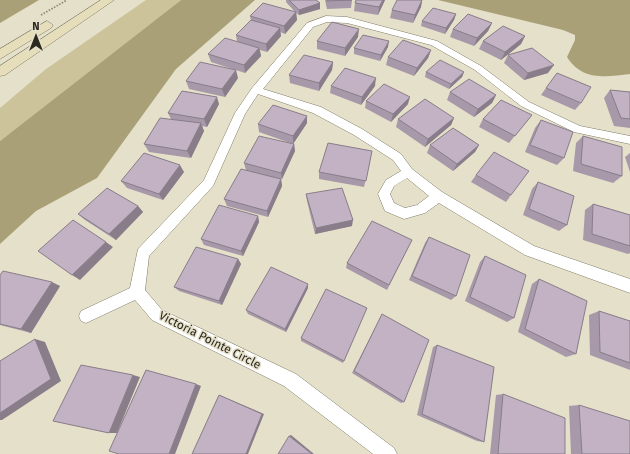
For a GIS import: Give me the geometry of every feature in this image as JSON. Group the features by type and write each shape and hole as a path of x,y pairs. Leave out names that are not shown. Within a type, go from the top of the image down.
{"street":[{"path":"0,72 108,0"},
{"path":"0,55 60,17"},
{"path":"86,316 137,292 143,253 209,183 240,113 256,90 310,25 326,19 348,20 434,43 478,68 525,104 578,129 630,140"},
{"path":"256,90 317,110 358,132 397,157 408,172 438,196 530,252 630,286"},
{"path":"408,172 390,183 384,194 389,207 404,214 421,209 438,196"},
{"name":"Victoria Pointe Circle","path":"137,292 157,315 290,380 388,454"}],"shaded area":[{"path":"0,0 39,0 0,23"},
{"path":"146,0 181,0 0,141 0,108 46,69"},
{"path":"181,0 255,0 176,69 97,178 36,211 0,244 0,141"},
{"path":"438,0 630,0 630,74 595,76 580,70 573,65 567,57 575,40 575,35 563,30"}],"building":[{"path":"289,0 316,0 320,3 299,10"},
{"path":"327,0 352,0 327,1"},
{"path":"356,0 383,0 379,7 355,3"},
{"path":"397,0 422,0 415,15 392,10"},
{"path":"263,3 296,12 284,26 250,16"},
{"path":"433,8 456,14 446,28 422,21"},
{"path":"468,14 492,23 477,38 453,29"},
{"path":"251,20 280,28 266,44 236,35"},
{"path":"332,22 359,29 345,48 317,41"},
{"path":"503,26 525,36 505,52 483,41"},
{"path":"363,35 389,41 381,55 354,48"},
{"path":"225,38 259,48 244,65 208,54"},
{"path":"403,40 431,50 417,68 388,57"},
{"path":"532,48 554,65 528,73 508,55"},
{"path":"304,55 333,62 319,83 289,75"},
{"path":"440,60 464,72 451,84 426,72"},
{"path":"200,62 236,70 222,89 186,81"},
{"path":"345,68 376,78 362,97 331,86"},
{"path":"557,73 591,87 581,103 546,88"},
{"path":"469,79 496,95 478,109 450,92"},
{"path":"384,84 410,97 393,114 366,101"},
{"path":"610,90 630,92 630,119 621,118"},
{"path":"182,91 217,97 204,119 168,113"},
{"path":"425,99 454,118 428,139 398,119"},
{"path":"501,100 532,115 515,136 483,119"},
{"path":"273,105 307,116 293,136 258,124"},
{"path":"160,118 201,123 187,151 144,144"},
{"path":"541,120 573,132 564,158 530,145"},
{"path":"453,128 479,145 457,164 430,145"},
{"path":"259,136 294,144 281,173 244,163"},
{"path":"583,136 622,147 622,176 581,164"},
{"path":"328,143 372,151 366,181 319,172"},
{"path":"494,152 529,171 511,195 476,175"},
{"path":"144,153 180,165 159,194 121,181"},
{"path":"241,169 281,179 267,211 224,199"},
{"path":"538,182 574,196 567,225 529,209"},
{"path":"107,188 138,206 109,234 78,214"},
{"path":"342,188 353,220 316,228 306,194"},
{"path":"593,204 630,215 630,246 592,234"},
{"path":"219,205 258,216 241,251 201,239"},
{"path":"73,220 106,242 72,275 38,251"},
{"path":"372,221 412,240 389,285 347,263"},
{"path":"429,237 470,255 456,296 412,276"},
{"path":"196,247 238,259 219,301 174,287"},
{"path":"485,256 526,275 514,318 470,297"},
{"path":"271,267 308,284 285,329 246,310"},
{"path":"3,271 52,282 21,329 0,324 0,275"},
{"path":"539,279 587,301 576,354 525,329"},
{"path":"326,289 367,308 344,361 301,338"},
{"path":"599,311 630,321 630,363 600,352"},
{"path":"382,314 429,340 404,402 354,371"},
{"path":"35,339 51,379 0,413 0,361"},
{"path":"437,345 494,367 484,442 422,414"},
{"path":"81,365 133,375 109,433 53,421"},
{"path":"146,370 196,384 169,454 119,454 109,451"},
{"path":"503,394 565,418 565,454 498,454"},
{"path":"219,395 262,414 246,454 192,454"},
{"path":"579,405 630,421 630,454 582,454"},
{"path":"289,436 312,454 278,454"}]}
